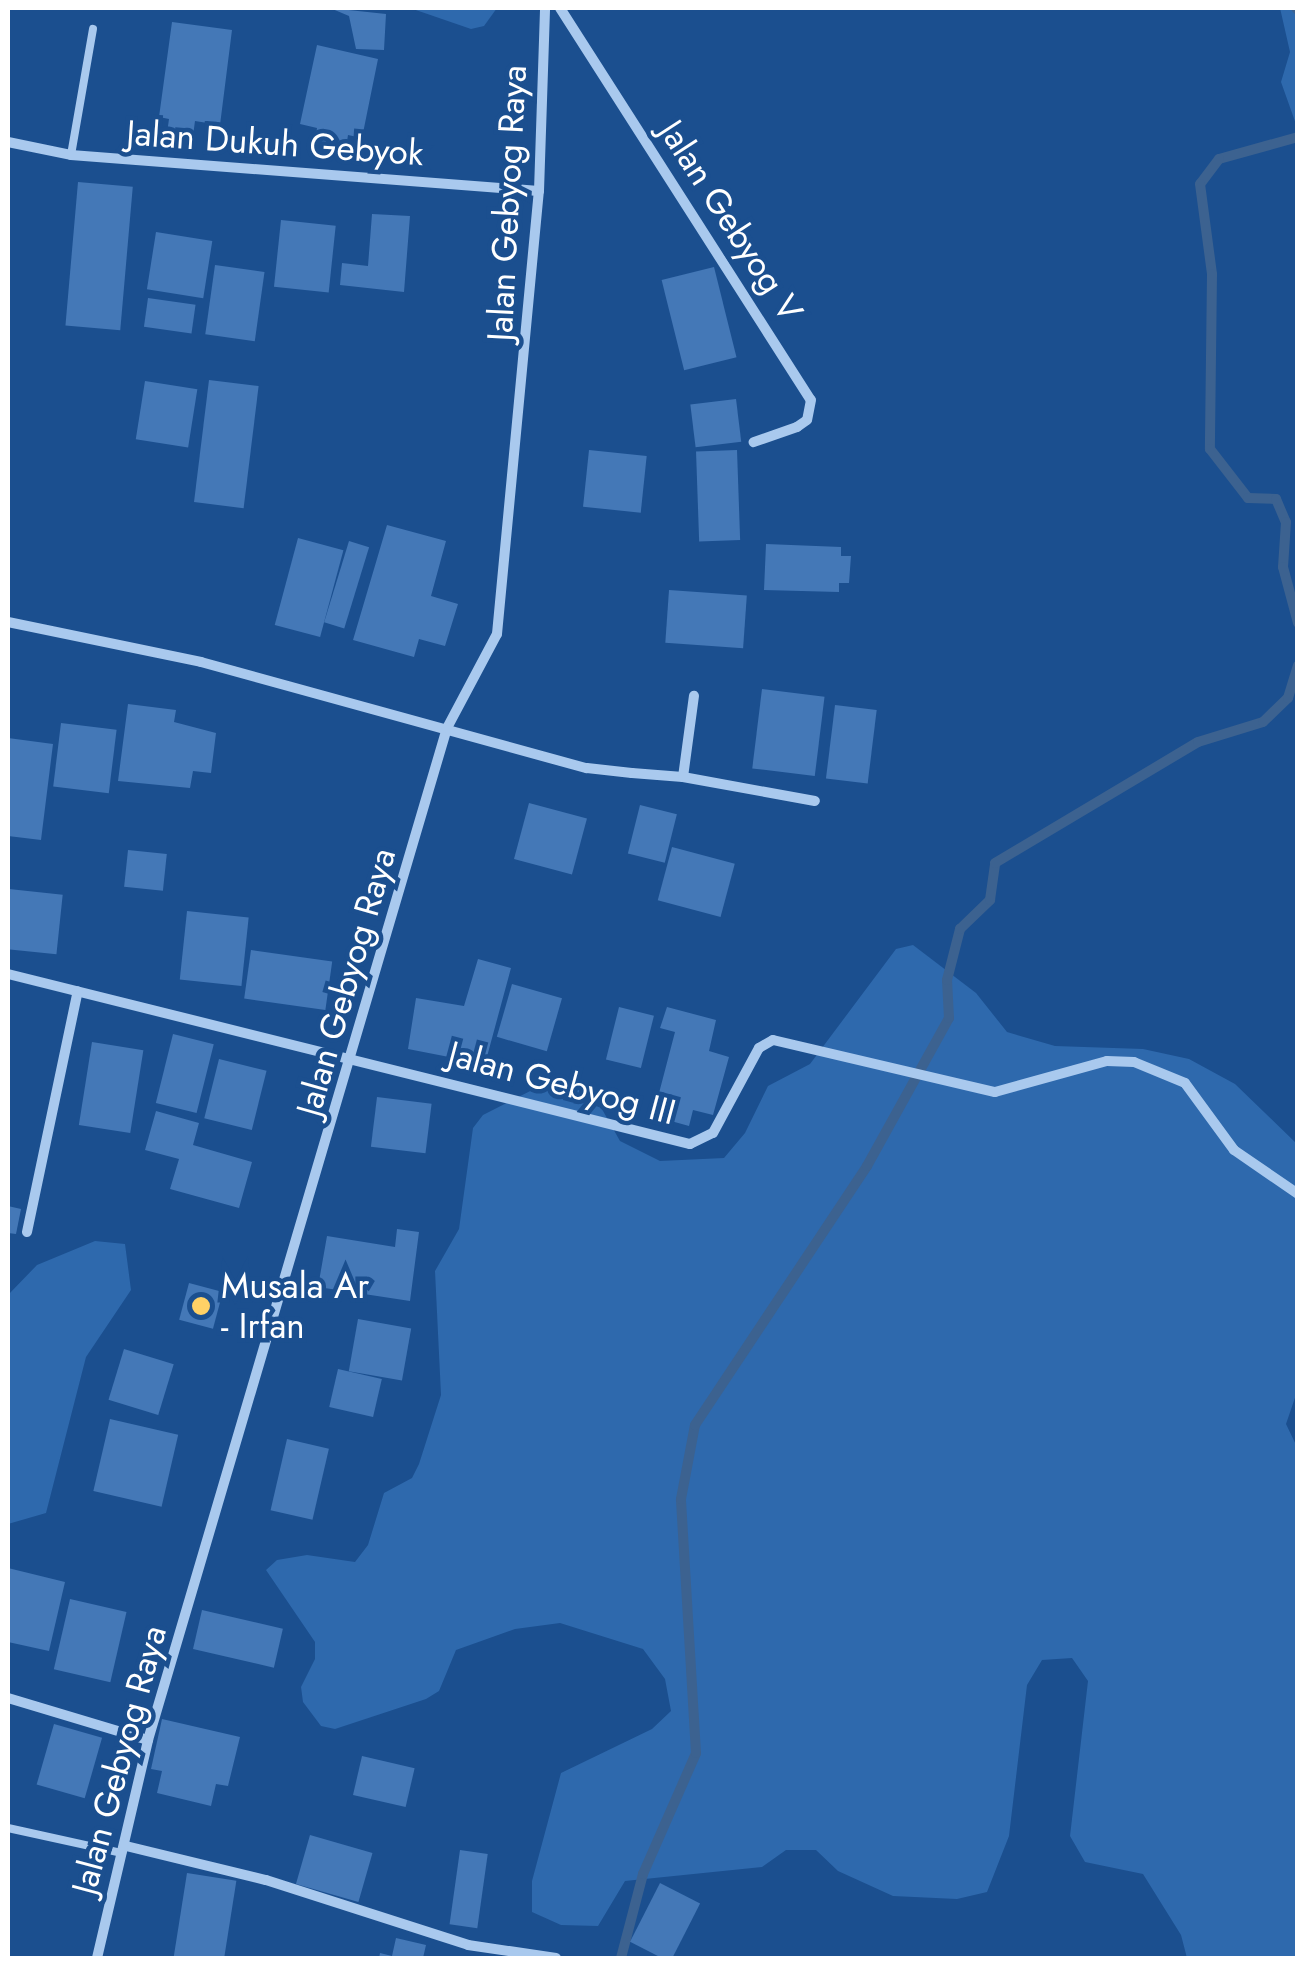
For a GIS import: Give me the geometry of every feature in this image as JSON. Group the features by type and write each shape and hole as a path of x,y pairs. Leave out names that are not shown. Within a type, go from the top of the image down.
{"street":[{"name":"Jalan Gebyog Raya","path":"97,1958 148,1740 354,1056 447,728 498,634 539,191 545,8"},
{"name":"Jalan Gebyog V","path":"560,8 811,400 807,420 754,442"},
{"name":"Jalan Dukuh Gebyok","path":"8,142 71,155 539,191"},
{"path":"8,622 201,662 587,768 683,777 814,801"},
{"path":"683,777 694,696"},
{"path":"8,974 354,1056"},
{"path":"27,1232 78,991"},
{"name":"Jalan Gebyog III","path":"354,1056 690,1144 713,1134 759,1048 774,1040 995,1092 1106,1061 1161,1069 1185,1083 1234,1150 1298,1194"},
{"path":"8,1698 148,1740"},
{"path":"124,1849 266,1880 468,1944 556,1958"}],"lane":[{"path":"71,155 94,29"},
{"path":"8,1828 124,1849"}],"shaded area":[{"path":"410,8 497,8 484,26 471,29"},
{"path":"1280,8 1297,8 1297,127 1281,82 1290,52"},
{"path":"913,945 976,993 1007,1032 1055,1046 1143,1049 1189,1059 1235,1084 1297,1144 1298,1389 1286,1424 1298,1449 1297,1958 1187,1958 1181,1935 1143,1874 1085,1862 1070,1836 1088,1681 1072,1658 1042,1660 1027,1685 1009,1836 987,1892 957,1899 893,1896 838,1871 816,1850 786,1850 762,1867 625,1881 598,1926 561,1925 532,1912 532,1881 561,1773 652,1729 671,1711 665,1679 643,1649 560,1623 515,1629 456,1650 439,1691 426,1699 335,1729 321,1726 303,1702 301,1687 315,1659 315,1642 266,1570 277,1560 307,1555 355,1562 368,1545 384,1493 412,1478 419,1464 441,1395 435,1271 459,1229 473,1128 483,1115 552,1080 567,1080 594,1095 620,1141 660,1161 724,1158 745,1133 768,1086 810,1064 896,949"},
{"path":"95,1241 125,1244 131,1290 86,1357 46,1513 8,1524 8,1295 37,1265"}],"building":[{"path":"330,8 386,14 384,50 356,49 349,16"},
{"path":"172,22 232,30 220,125 195,121 193,136 167,133 169,119 159,117"},
{"path":"317,45 378,59 362,138 348,135 346,148 315,141 317,128 300,124"},
{"path":"78,182 133,187 120,330 65,325"},
{"path":"372,214 410,216 404,292 340,285 342,263 368,266"},
{"path":"281,220 336,226 329,292 274,287"},
{"path":"156,232 212,241 203,298 147,289"},
{"path":"215,265 265,272 255,341 205,334"},
{"path":"714,267 736,357 684,370 662,280"},
{"path":"148,298 196,305 191,333 144,327"},
{"path":"209,380 259,386 244,508 194,502"},
{"path":"145,381 197,389 188,448 136,439"},
{"path":"736,399 741,442 696,447 690,405"},
{"path":"589,450 647,456 641,513 583,507"},
{"path":"737,450 740,540 699,541 696,451"},
{"path":"387,525 446,541 431,596 458,604 445,646 419,639 414,657 353,640"},
{"path":"298,538 343,550 320,637 275,625"},
{"path":"349,541 369,547 344,628 324,622"},
{"path":"766,544 841,547 841,556 851,556 849,583 839,583 839,592 764,590"},
{"path":"669,590 747,595 743,648 665,643"},
{"path":"762,689 825,697 815,776 752,768"},
{"path":"128,704 176,710 174,722 216,733 211,773 193,771 190,788 118,781"},
{"path":"835,705 877,710 868,784 826,778"},
{"path":"61,723 117,730 109,793 53,787"},
{"path":"8,738 53,744 41,840 8,836"},
{"path":"529,803 587,819 572,875 514,859"},
{"path":"640,805 677,814 665,863 628,854"},
{"path":"672,847 735,864 721,917 658,900"},
{"path":"128,850 167,854 163,891 124,887"},
{"path":"9,889 63,895 56,954 8,949"},
{"path":"187,911 249,917 241,986 180,980"},
{"path":"251,950 332,961 325,1010 244,999"},
{"path":"478,959 511,968 485,1064 408,1049 416,998 464,1006"},
{"path":"512,984 562,998 547,1051 497,1037"},
{"path":"619,1007 654,1016 641,1068 606,1059"},
{"path":"667,1007 716,1020 709,1051 729,1057 713,1115 693,1110 689,1126 653,1116 675,1032 660,1028"},
{"path":"173,1034 214,1044 197,1113 156,1103"},
{"path":"92,1042 143,1050 130,1133 79,1125"},
{"path":"219,1059 267,1071 252,1130 204,1118"},
{"path":"377,1097 432,1104 425,1153 371,1147"},
{"path":"156,1111 199,1123 193,1145 252,1162 239,1208 170,1189 179,1159 145,1150"},
{"path":"8,1206 21,1209 16,1234 8,1233"},
{"path":"397,1229 419,1232 410,1301 318,1287 327,1236 395,1247"},
{"name":"Musala Ar - Irfan","path":"189,1283 223,1292 213,1329 179,1320"},
{"path":"358,1319 411,1328 402,1381 349,1371"},
{"path":"124,1349 174,1364 158,1415 109,1400"},
{"path":"338,1369 382,1379 373,1417 329,1407"},
{"path":"110,1419 178,1435 162,1507 93,1491"},
{"path":"287,1439 329,1449 312,1520 271,1510"},
{"path":"8,1568 65,1582 49,1651 8,1642"},
{"path":"70,1599 127,1612 110,1682 54,1669"},
{"path":"202,1610 283,1629 274,1668 193,1649"},
{"path":"162,1719 240,1737 228,1786 216,1784 211,1806 157,1793 162,1771 151,1769"},
{"path":"54,1724 102,1738 85,1798 37,1785"},
{"path":"362,1756 415,1768 406,1807 353,1795"},
{"path":"310,1835 372,1853 358,1902 296,1884"},
{"path":"460,1850 488,1854 477,1928 450,1924"},
{"path":"187,1873 236,1881 224,1958 174,1958"},
{"path":"660,1883 700,1903 672,1958 662,1958 630,1942"},
{"path":"396,1938 426,1945 423,1958 379,1958 380,1953 392,1956"}],"waterway":[{"path":"1298,137 1219,159 1200,184 1212,274 1210,449 1248,498 1276,499 1286,522 1283,567 1298,623"},
{"path":"621,1958 643,1874 696,1753 681,1499 695,1425 867,1166 949,1018 947,980 960,929 990,900 995,863 1198,742 1263,722 1288,698 1298,665"}],"place":[{"name":"Musala Ar - Irfan","path":"201,1306"}]}
